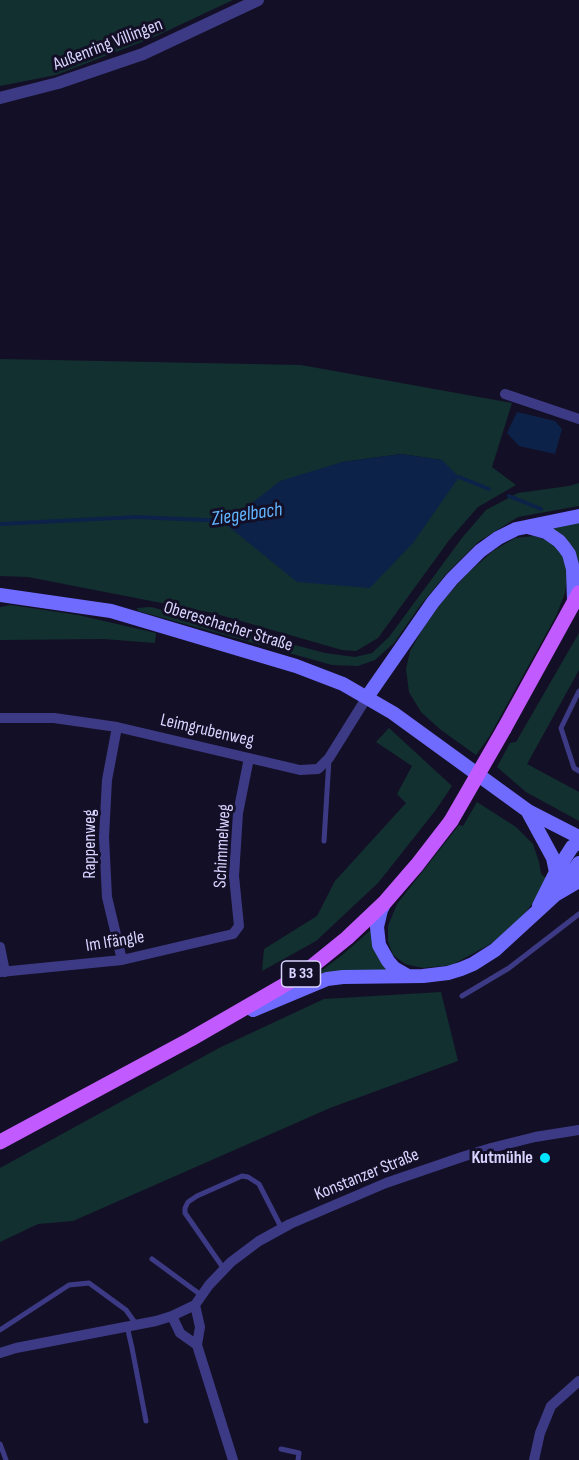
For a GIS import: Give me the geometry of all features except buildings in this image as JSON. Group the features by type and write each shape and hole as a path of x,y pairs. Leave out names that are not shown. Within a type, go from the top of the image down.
{"main road":[{"path":"367,697 415,627 452,579 489,544 506,533 523,527 579,516"},
{"path":"523,527 546,532 564,547 572,561 577,597"},
{"name":"Obereschacher Straße","path":"0,596 111,611 296,666 343,684 393,713 528,811 579,837"},
{"name":"B 33","path":"0,1142 281,987 347,938 385,902 451,821 577,597"},
{"path":"528,811 553,858 556,872"},
{"path":"537,910 556,872 572,847 579,842"},
{"path":"555,896 579,863"},
{"path":"206,1030 327,980 343,977 436,975 473,964 500,946 537,910 579,881"},
{"path":"385,902 378,918 379,945 394,968 410,977"}],"street":[{"name":"Außenring Villingen","path":"0,98 58,83 143,54 258,0"},
{"path":"505,394 579,419"},
{"path":"329,758 367,697"},
{"name":"Leimgrubenweg","path":"0,718 54,718 117,727 300,770 318,769 329,758"},
{"name":"Rappenweg","path":"117,727 107,780 104,837 107,897 122,960"},
{"name":"Schimmelweg","path":"233,934 239,926 234,876 238,813 249,758"},
{"name":"Im Ifängle","path":"3,972 122,960 233,934"},
{"path":"0,947 3,972"},
{"name":"Konstanzer Straße","path":"198,1300 208,1285 231,1262 259,1241 282,1229 386,1183 451,1161 535,1137 579,1130"},
{"path":"0,1353 172,1316 198,1300 200,1327 196,1345 233,1460"},
{"path":"172,1316 180,1333 196,1345"},
{"path":"534,1460 540,1433 551,1406 579,1381"}],"lane":[{"path":"579,691 561,728 574,768 579,771"},
{"path":"324,841 329,758"},
{"path":"462,996 509,968 579,914"},
{"path":"224,1269 185,1213 188,1202 242,1176 248,1177 259,1184 282,1229"},
{"path":"152,1259 198,1300"},
{"path":"0,1329 69,1285 88,1283 126,1310 132,1325 132,1348 146,1421"},
{"path":"0,1444 6,1460"},
{"path":"281,1449 299,1453 298,1460"}],"green space":[{"path":"0,0 233,0 152,38 56,75 0,86"},
{"path":"0,359 301,365 512,403 492,467 516,485 478,507 450,539 378,638 356,651 342,650 213,613 28,577 0,576","holes":["401,454 442,460 224,521 247,507 342,462"]},
{"path":"579,483 579,506 518,517 478,542 446,574 394,643 375,660 358,666 332,665 138,611 137,608 151,607 325,653 355,657 372,653 389,637 462,538 486,510 518,493"},
{"path":"579,520 579,572 577,558 570,544 542,526"},
{"path":"534,536 550,541 562,553 568,572 565,593 556,616 489,737 476,755 441,730 421,712 409,692 406,669 410,651 445,598 468,573 493,551 515,538"},
{"path":"11,605 78,615 156,633 155,643 104,639 0,640 0,607"},
{"path":"579,633 579,670 527,764 579,792 579,821 526,792 497,767 510,743 516,742"},
{"path":"389,728 452,786 378,883 316,941 262,971 264,949 317,916 335,881 406,803 397,794 412,766 376,742"},
{"path":"477,802 516,827 533,844 541,874 546,878 539,895 522,917 492,943 452,965 423,968 405,964 393,955 388,941 388,926 397,904 459,825 463,826"},
{"path":"374,927 397,975 310,979 341,956"},
{"path":"441,992 458,1061 330,1108 73,1221 38,1224 0,1242 0,1168 219,1048 324,999"}],"water":[{"path":"517,412 555,421 562,429 555,454 519,446 507,433"},
{"path":"401,454 442,460 459,477 413,543 370,588 297,582 223,522 247,507 280,481 342,462"}],"waterway":[{"name":"Ziegelbach","path":"455,477 489,489"},
{"name":"Ziegelbach","path":"509,496 541,509"},
{"name":"Ziegelbach","path":"0,524 136,517 227,521"}],"place":[{"name":"Kutmühle","path":"545,1158"}]}
